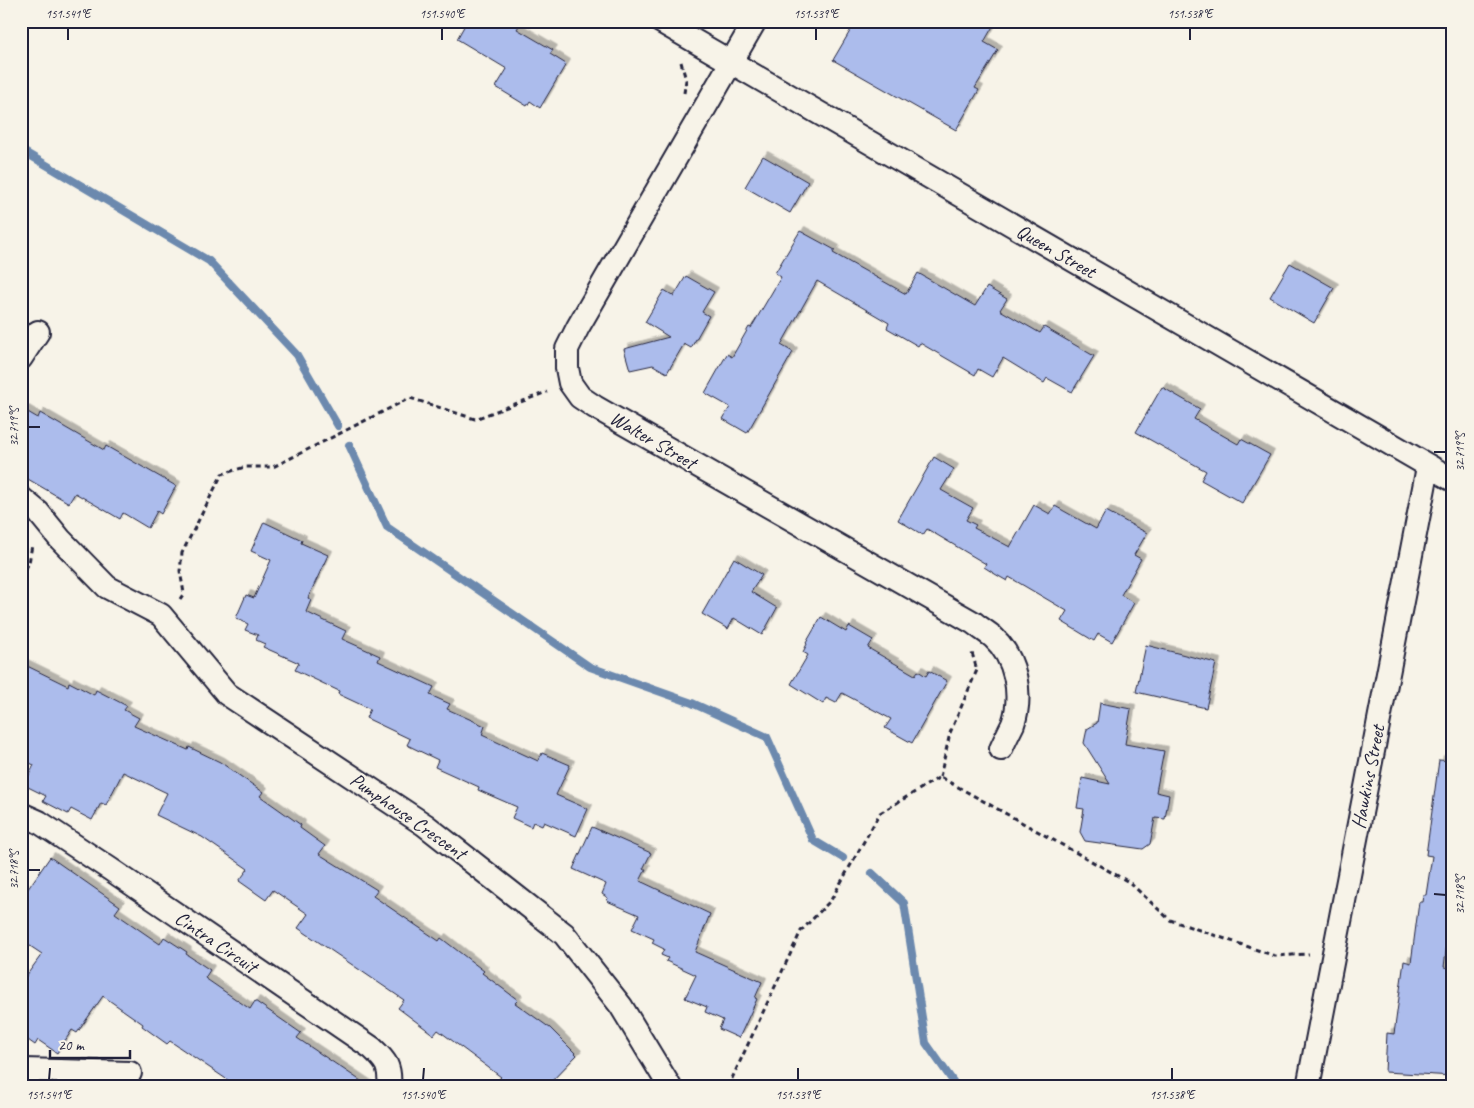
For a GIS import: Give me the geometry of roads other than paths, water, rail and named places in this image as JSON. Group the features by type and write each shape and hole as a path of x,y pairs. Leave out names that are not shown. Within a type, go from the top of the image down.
{"street":[{"name":"Queen Street","path":"660,21 1453,480"},
{"name":"Walter Street","path":"755,21 578,327 567,349 567,368 570,383 580,397 595,407 974,623 994,638 1010,659 1017,684 1017,706 1013,724 1001,749"},
{"path":"21,358 38,332"},
{"name":"Hawkins Street","path":"1308,1087 1428,467"},
{"name":"Pumphouse Crescent","path":"21,498 38,512 60,539 107,586 161,615 227,694 425,825 564,934 621,1006 670,1087"},
{"name":"Cintra Circuit","path":"21,814 38,822 110,869 372,1048 386,1061 390,1076 390,1087"},
{"path":"21,1072 24,1070 48,1070 130,1073"}],"waterway":[{"path":"21,150 209,261 297,355 338,426"},
{"path":"349,445 387,527 590,667 692,703 767,737 813,840 843,858"},
{"path":"872,873 904,903 926,1043 957,1087"}]}
